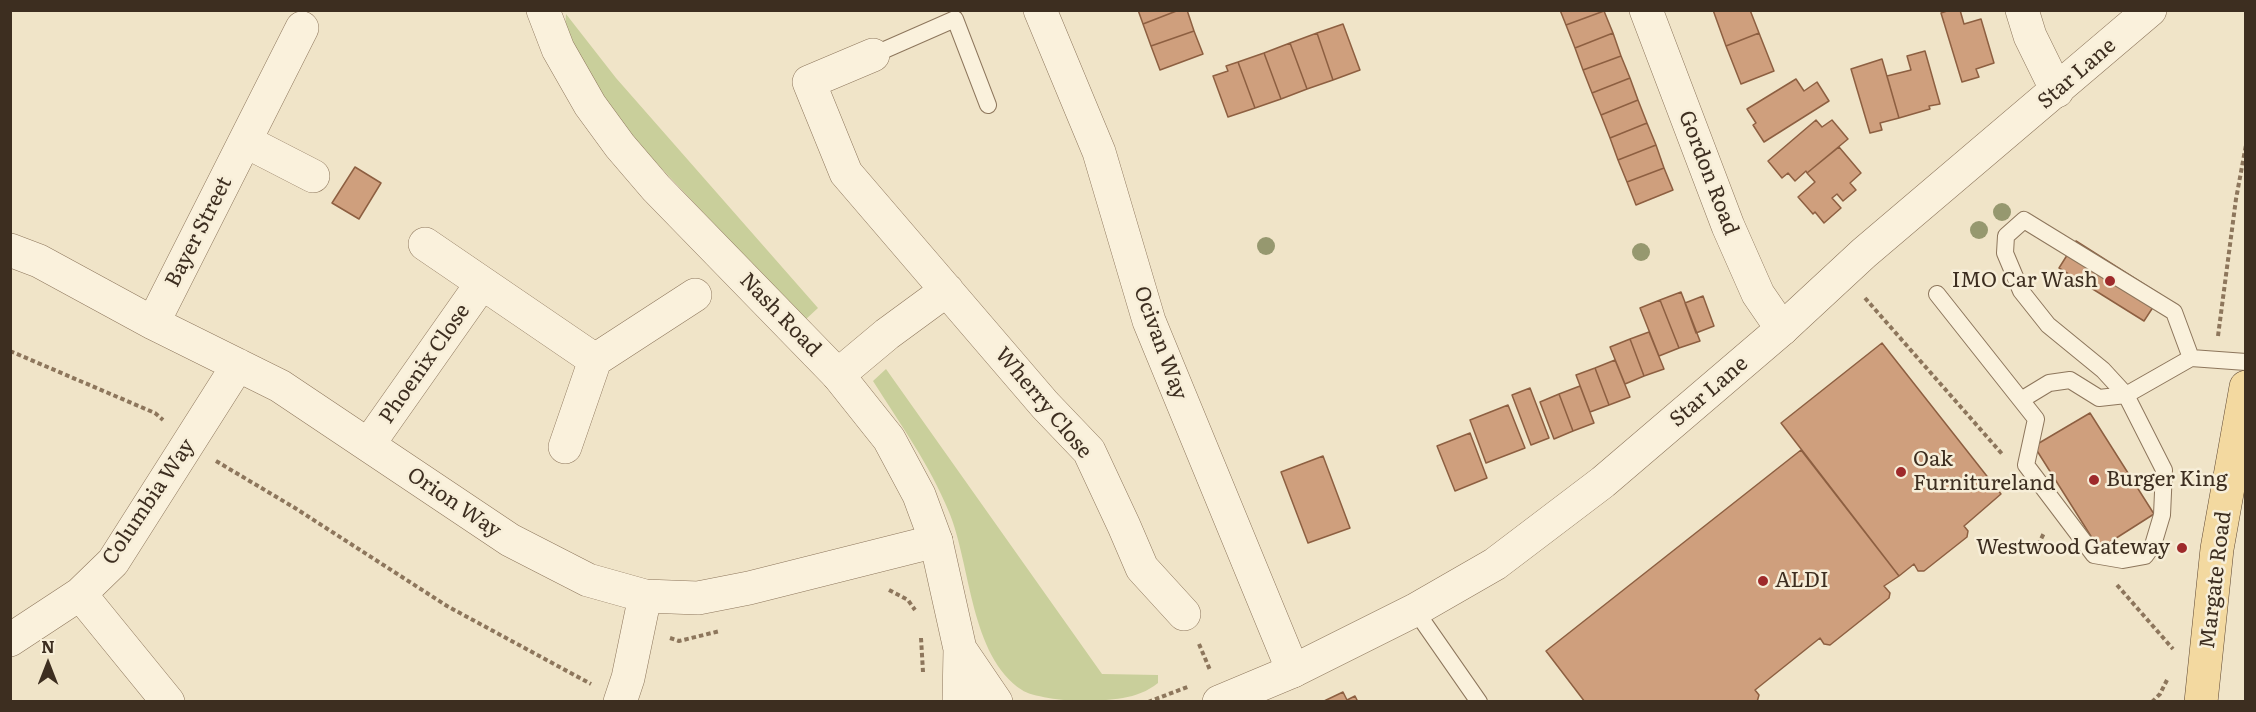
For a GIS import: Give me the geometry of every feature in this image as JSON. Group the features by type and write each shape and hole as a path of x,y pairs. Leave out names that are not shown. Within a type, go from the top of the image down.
{"main road":[{"name":"Margate Road","path":"2201,702 2217,549 2246,387"}],"street":[{"name":"Nash Road","path":"543,10 558,49 590,105 620,146 656,188 838,375 889,439 919,495 936,541 960,649 959,702"},
{"name":"Ocivan Way","path":"1040,10 1099,152 1149,321 1293,671"},
{"name":"Gordon Road","path":"1646,10 1728,226 1758,294 1782,329"},
{"path":"2022,10 2030,36 2058,91"},
{"name":"Star Lane","path":"1219,702 1293,671 1415,610 1495,564 1603,482 1782,329 1864,253 2058,91 2150,10"},
{"name":"Bayer Street","path":"153,323 302,28"},
{"name":"Wherry Close","path":"873,56 809,82 846,173 1045,405 1089,451 1142,568 1184,614"},
{"path":"245,141 313,176"},
{"name":"Phoenix Close","path":"425,244 595,360"},
{"name":"Orion Way","path":"10,250 39,261 153,323 280,386 510,540 588,580 645,596 698,598 749,588 936,541"},
{"name":"Phoenix Close","path":"368,445 482,283"},
{"path":"838,375 887,334 947,290"},
{"path":"565,447 595,360 695,295"},
{"name":"Columbia Way","path":"10,640 80,594 112,562 238,366"},
{"path":"80,594 168,702"},
{"path":"621,701 645,596"},
{"name":"Nash Road","path":"960,649 996,702"}],"lane":[{"path":"873,56 955,19 988,105"},
{"path":"1936,294 2036,419 2026,465 2094,555 2123,560 2145,556 2153,544 2162,514 2164,470 2126,395 2103,370 2048,325 2021,291 2005,253 2006,236 2024,220 2174,312 2191,358"},
{"path":"2021,400 2049,383 2070,380 2099,398 2126,395 2191,358 2246,362"},
{"path":"1415,610 1479,702"}],"path":[{"path":"10,351 155,412 188,444 286,502 447,606 621,701"},
{"path":"882,587 897,592 908,600 917,618"},
{"path":"638,628 679,641 725,630"},
{"path":"920,637 924,680"},
{"path":"1148,702 1191,686"}],"green space":[{"path":"566,14 616,78 818,308 805,320 628,133 594,87 565,29"},
{"path":"886,369 1102,674 1158,675 1158,683 1141,693 1123,698 1071,701 1027,693 1005,675 982,633 949,512 914,445 873,381"}],"building":[{"path":"1138,10 1179,10 1143,24"},
{"path":"1179,10 1187,10 1194,31 1151,46 1143,24"},
{"path":"1560,10 1603,10 1604,11 1566,25"},
{"path":"1713,10 1750,10 1759,33 1726,46"},
{"path":"1960,10 1964,24 1981,19 1994,63 1976,69 1979,77 1962,82 1941,13"},
{"path":"1604,11 1613,33 1575,48 1566,25"},
{"path":"1343,24 1360,70 1333,80 1317,33"},
{"path":"1194,31 1203,54 1160,70 1151,46"},
{"path":"1317,33 1333,80 1307,89 1290,43"},
{"path":"1613,33 1621,56 1583,70 1575,48"},
{"path":"1759,33 1774,71 1741,84 1726,46"},
{"path":"1290,43 1307,89 1281,99 1264,53"},
{"path":"1925,51 1940,104 1899,118 1887,76 1911,70 1907,56"},
{"path":"1264,53 1281,99 1255,108 1238,62"},
{"path":"1621,56 1630,78 1592,93 1583,70"},
{"path":"1882,59 1899,118 1880,123 1882,130 1870,133 1851,69"},
{"path":"1238,62 1255,108 1228,117 1213,76 1228,71 1226,66"},
{"path":"1630,78 1638,100 1601,115 1592,93"},
{"path":"1796,79 1804,91 1817,82 1829,101 1764,142 1753,125 1756,123 1747,109"},
{"path":"1638,100 1647,123 1610,138 1601,115"},
{"path":"1816,120 1822,127 1832,120 1848,139 1795,181 1788,173 1782,178 1768,161"},
{"path":"1647,123 1656,145 1618,160 1610,138"},
{"path":"1656,145 1664,168 1627,182 1618,160"},
{"path":"1839,147 1861,173 1850,183 1856,190 1843,201 1837,194 1832,198 1841,208 1824,223 1798,197 1815,182 1807,173"},
{"path":"355,167 381,183 359,219 332,203"},
{"path":"1664,168 1673,190 1636,205 1627,182"},
{"name":"IMO Car Wash","path":"2076,241 2161,295 2144,321 2059,268"},
{"path":"1681,292 1700,341 1679,348 1660,300"},
{"path":"1703,296 1714,326 1696,333 1685,303"},
{"path":"1660,300 1679,348 1659,356 1640,308"},
{"path":"1649,332 1664,369 1644,376 1630,339"},
{"path":"1630,339 1644,376 1625,384 1610,347"},
{"name":"Oak Furnitureland","path":"1882,343 2001,494 1964,526 1968,531 1967,537 1924,571 1918,571 1914,564 1899,576 1781,423"},
{"path":"1615,360 1630,397 1609,405 1595,368"},
{"path":"1595,368 1609,405 1590,412 1576,375"},
{"path":"1580,386 1594,423 1573,431 1559,394"},
{"path":"1530,388 1549,438 1531,445 1512,395"},
{"path":"1559,394 1573,431 1554,439 1540,402"},
{"path":"1508,405 1525,448 1486,463 1470,420"},
{"name":"Burger King","path":"2090,413 2154,514 2099,549 2034,446"},
{"path":"1470,433 1487,478 1455,491 1437,446"},
{"name":"ALDI","path":"1801,450 1899,576 1884,586 1890,593 1889,598 1830,645 1824,644 1820,638 1755,690 1759,695 1757,702 1585,702 1546,651"},
{"path":"1323,456 1350,528 1308,543 1281,472"},
{"path":"1343,692 1347,700 1355,696 1358,702 1322,702"}],"place":[{"name":"IMO Car Wash","path":"2110,281"},
{"name":"Oak Furnitureland","path":"1901,472"},
{"name":"Burger King","path":"2094,480"},
{"name":"Westwood Gateway","path":"2182,548"},
{"name":"ALDI","path":"1763,581"}]}
